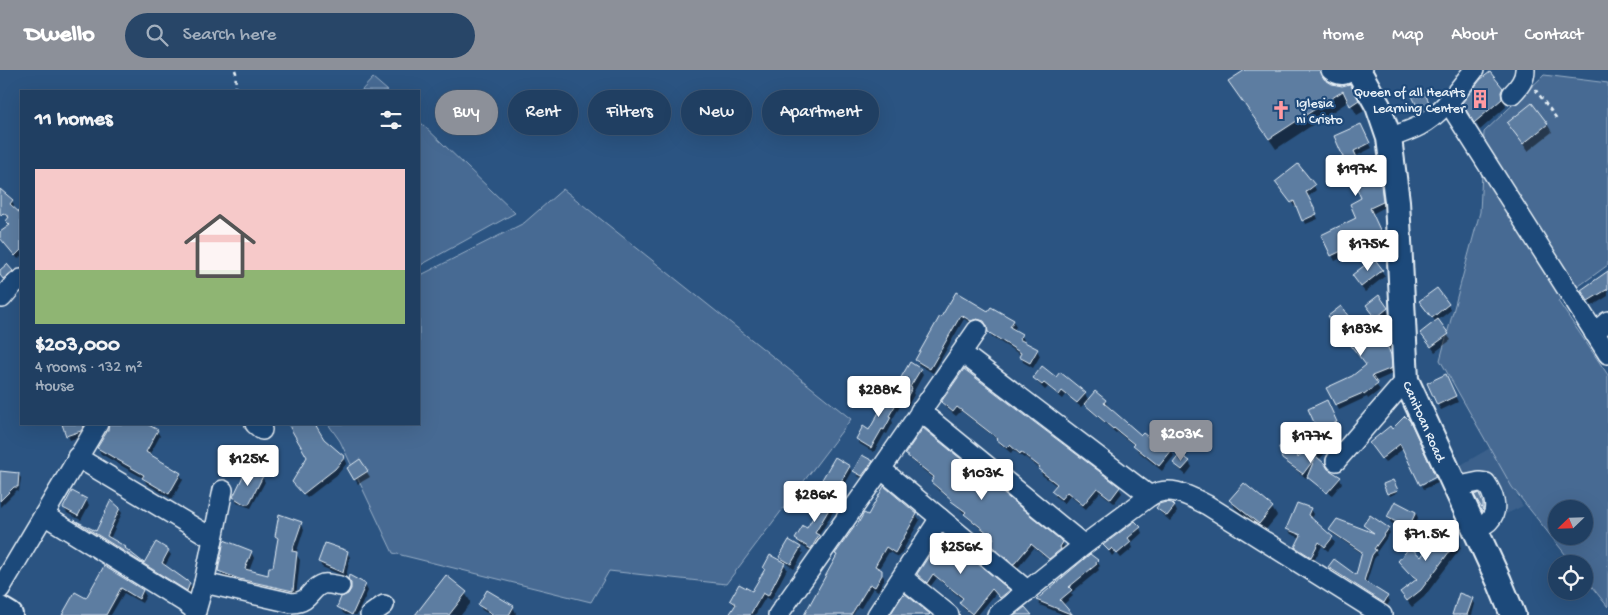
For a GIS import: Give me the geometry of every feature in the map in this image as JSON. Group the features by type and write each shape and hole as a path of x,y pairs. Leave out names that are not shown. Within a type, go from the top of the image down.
{"main road":[{"name":"Canitoan Road","path":"1358,70 1378,106 1389,138 1397,201 1406,380 1454,487 1476,530 1513,615"},
{"path":"0,609 10,615"}],"street":[{"path":"1332,70 1339,75 1344,75 1354,70"},
{"path":"1389,138 1419,126 1448,102 1474,70"},
{"path":"1512,94 1519,87 1525,73"},
{"path":"1448,102 1601,327 1608,354"},
{"path":"2,298 20,280"},
{"path":"778,615 977,330"},
{"path":"962,353 1150,496"},
{"path":"1336,461 1406,380"},
{"path":"920,412 1084,545"},
{"path":"0,588 97,425"},
{"path":"77,457 212,538"},
{"path":"881,470 1028,592"},
{"path":"1454,487 1479,482 1486,483 1491,491 1494,509 1490,520 1476,530"},
{"path":"44,514 184,602 196,613 204,583 222,490"},
{"path":"997,615 1028,592 1084,545 1150,496 1162,490 1171,490 1208,505 1382,615"},
{"path":"877,615 940,518"},
{"path":"902,577 949,615"},
{"path":"204,583 292,603 307,599 317,587 325,583 340,586"}],"path":[{"path":"235,70 235,90"},
{"path":"1525,73 1557,119"}],"shaded area":[{"path":"1544,75 1608,83 1608,265 1558,301 1608,375 1608,607 1593,588 1593,555 1566,555 1558,545 1593,545 1593,500 1548,500 1548,532 1512,487 1440,360 1480,212 1484,132"},
{"path":"373,78 387,90 362,90"},
{"path":"420,122 515,213 420,265"},
{"path":"563,189 851,419 726,584 609,571 591,602 393,553 340,441 329,425 420,425 420,275 524,223"},
{"path":"1490,448 1523,506 1504,515 1487,539 1454,469"}],"building":[{"name":"Iglesia ni Cristo","path":"1245,70 1320,70 1324,79 1332,84 1342,86 1350,84 1359,100 1350,106 1343,91 1269,139 1228,81"},
{"name":"Queen of all Hearts Learning Center","path":"1490,72 1503,88 1501,92 1502,99 1474,123 1462,103 1481,79"},
{"path":"1423,90 1430,104 1420,112 1412,96"},
{"path":"1532,103 1548,124 1523,144 1507,123"},
{"path":"1361,124 1370,143 1354,151 1368,182 1378,178 1381,185 1383,202 1370,208 1381,232 1331,256 1321,235 1356,218 1350,204 1361,198 1334,136"},
{"path":"1298,164 1315,185 1306,192 1317,214 1302,221 1294,201 1291,203 1275,182"},
{"path":"0,189 13,200 10,204 20,213 20,251 15,256 0,238 0,232 10,225 6,221 9,217 3,213 0,216"},
{"path":"1374,258 1383,270 1361,287 1352,275"},
{"path":"7,264 13,271 3,279 0,275 0,270"},
{"path":"1608,271 1608,289 1588,301 1581,290"},
{"path":"1437,288 1449,304 1432,318 1419,301"},
{"path":"956,292 988,311 991,307 1014,320 1010,327 1022,334 1019,339 1038,349 1030,363 1019,357 1021,353 988,332 984,321 977,319 971,321 961,315 930,369 915,360"},
{"path":"1379,295 1388,308 1376,318 1366,305"},
{"path":"1341,306 1359,331 1381,321 1390,342 1387,345 1391,355 1392,368 1372,376 1378,384 1364,395 1363,393 1335,405 1326,388 1352,376 1366,365 1328,316"},
{"path":"1438,319 1449,334 1431,347 1420,333"},
{"path":"910,362 921,369 910,387 912,388 905,401 892,393"},
{"path":"1042,366 1056,377 1060,372 1086,393 1077,403 1062,391 1059,395 1044,383 1042,385 1033,378"},
{"path":"964,369 1120,487 1111,499 1097,488 1083,505 1067,492 1061,499 1051,491 1057,484 1038,469 1040,467 1010,445 1007,448 957,407 953,412 941,402"},
{"path":"1446,374 1456,396 1437,405 1427,383"},
{"path":"880,388 899,399 889,416 891,417 884,430 882,429 871,448 856,439 863,426 869,430 882,407 872,401"},
{"path":"1095,391 1106,400 1104,403 1141,435 1143,433 1158,444 1160,441 1172,450 1159,466 1084,404"},
{"path":"1327,400 1337,422 1318,431 1308,409"},
{"path":"1405,416 1410,421 1436,477 1420,485 1400,444 1381,459 1369,443 1390,426 1392,429"},
{"path":"62,425 84,425 81,431 66,436"},
{"path":"109,425 149,425 158,430 146,452 181,473 169,494 142,478 144,475 97,448 108,430"},
{"path":"289,425 316,425 324,439 345,457 335,469 303,494 292,482 307,457"},
{"path":"923,428 1063,542 1060,547 1061,549 1049,559 1031,544 1013,564 989,544 994,538 964,514 966,512 931,482 934,477 905,454"},
{"path":"1313,438 1324,446 1316,456 1328,469 1341,477 1327,493 1307,477 1315,458 1303,474 1282,459 1279,447 1294,443 1298,458"},
{"path":"1180,454 1190,461 1182,470 1173,463"},
{"path":"862,455 873,461 862,476 853,471"},
{"path":"835,457 850,466 832,497 817,488"},
{"path":"360,459 368,471 354,480 347,468"},
{"path":"247,468 263,476 249,504 244,504 233,497"},
{"path":"0,471 19,473 18,487 14,487 0,501"},
{"path":"1393,480 1398,490 1387,494 1383,484"},
{"path":"1244,483 1273,507 1259,524 1229,500"},
{"path":"884,486 917,514 895,553 886,547 875,566 882,570 882,575 875,587 870,584 851,615 804,615 837,555 835,554 856,527 864,513 868,515"},
{"path":"72,491 87,499 78,516 63,508"},
{"path":"1479,493 1483,504 1483,510 1474,495"},
{"path":"823,495 834,501 815,533 819,535 811,549 795,539 803,526 807,528 818,509 816,507"},
{"path":"111,500 120,508 107,536 126,547 144,563 156,542 169,550 162,563 190,583 187,591 74,520 96,531"},
{"path":"1395,501 1416,512 1408,529 1387,517"},
{"path":"1172,503 1175,506 1167,516 1156,508 1159,504"},
{"path":"1297,503 1311,508 1308,515 1333,537 1325,547 1319,542 1311,557 1295,547 1301,535 1286,529"},
{"path":"279,514 302,522 292,551 297,552 293,591 239,579 218,571 224,540 252,551 245,569 268,575 269,567 273,567 278,538 275,536"},
{"path":"1370,515 1389,528 1374,549 1376,550 1372,555 1364,581 1388,596 1384,603 1328,567 1334,559 1356,575 1362,552 1329,530 1337,519 1374,533 1363,525"},
{"path":"1135,521 1141,527 1128,538 1131,542 1117,554 1112,548 1109,551 1103,545"},
{"path":"1442,528 1458,540 1421,590 1407,601 1400,592 1417,579 1398,561 1410,547 1421,557"},
{"path":"943,535 1010,590 1000,598 992,589 972,614 959,603 963,598 933,574 927,583 917,574"},
{"path":"789,540 801,547 791,564 779,557"},
{"path":"325,543 348,551 343,573 318,562"},
{"path":"1090,554 1098,560 1097,564 1069,587 1072,590 1060,600 1073,615 1036,600"},
{"path":"770,555 785,563 768,596 763,593 750,615 729,615 736,604 730,600 739,584 752,591 765,569 763,568"},
{"path":"104,566 143,590 139,599 121,588 106,615 62,615 75,592 86,598"},
{"path":"349,575 366,584 352,615 337,607 341,597 348,594 351,589 351,583 348,579"},
{"path":"446,575 467,592 449,615 415,615"},
{"path":"487,590 514,606 509,615 494,615 478,605"},
{"path":"904,593 930,614 890,615"},
{"path":"1459,593 1473,598 1467,615 1452,615"},
{"path":"1025,607 1032,615 1015,615"}],"place":[{"name":"Queen of all Hearts Learning Center","path":"1480,99"},
{"name":"Iglesia ni Cristo","path":"1281,110"}]}
